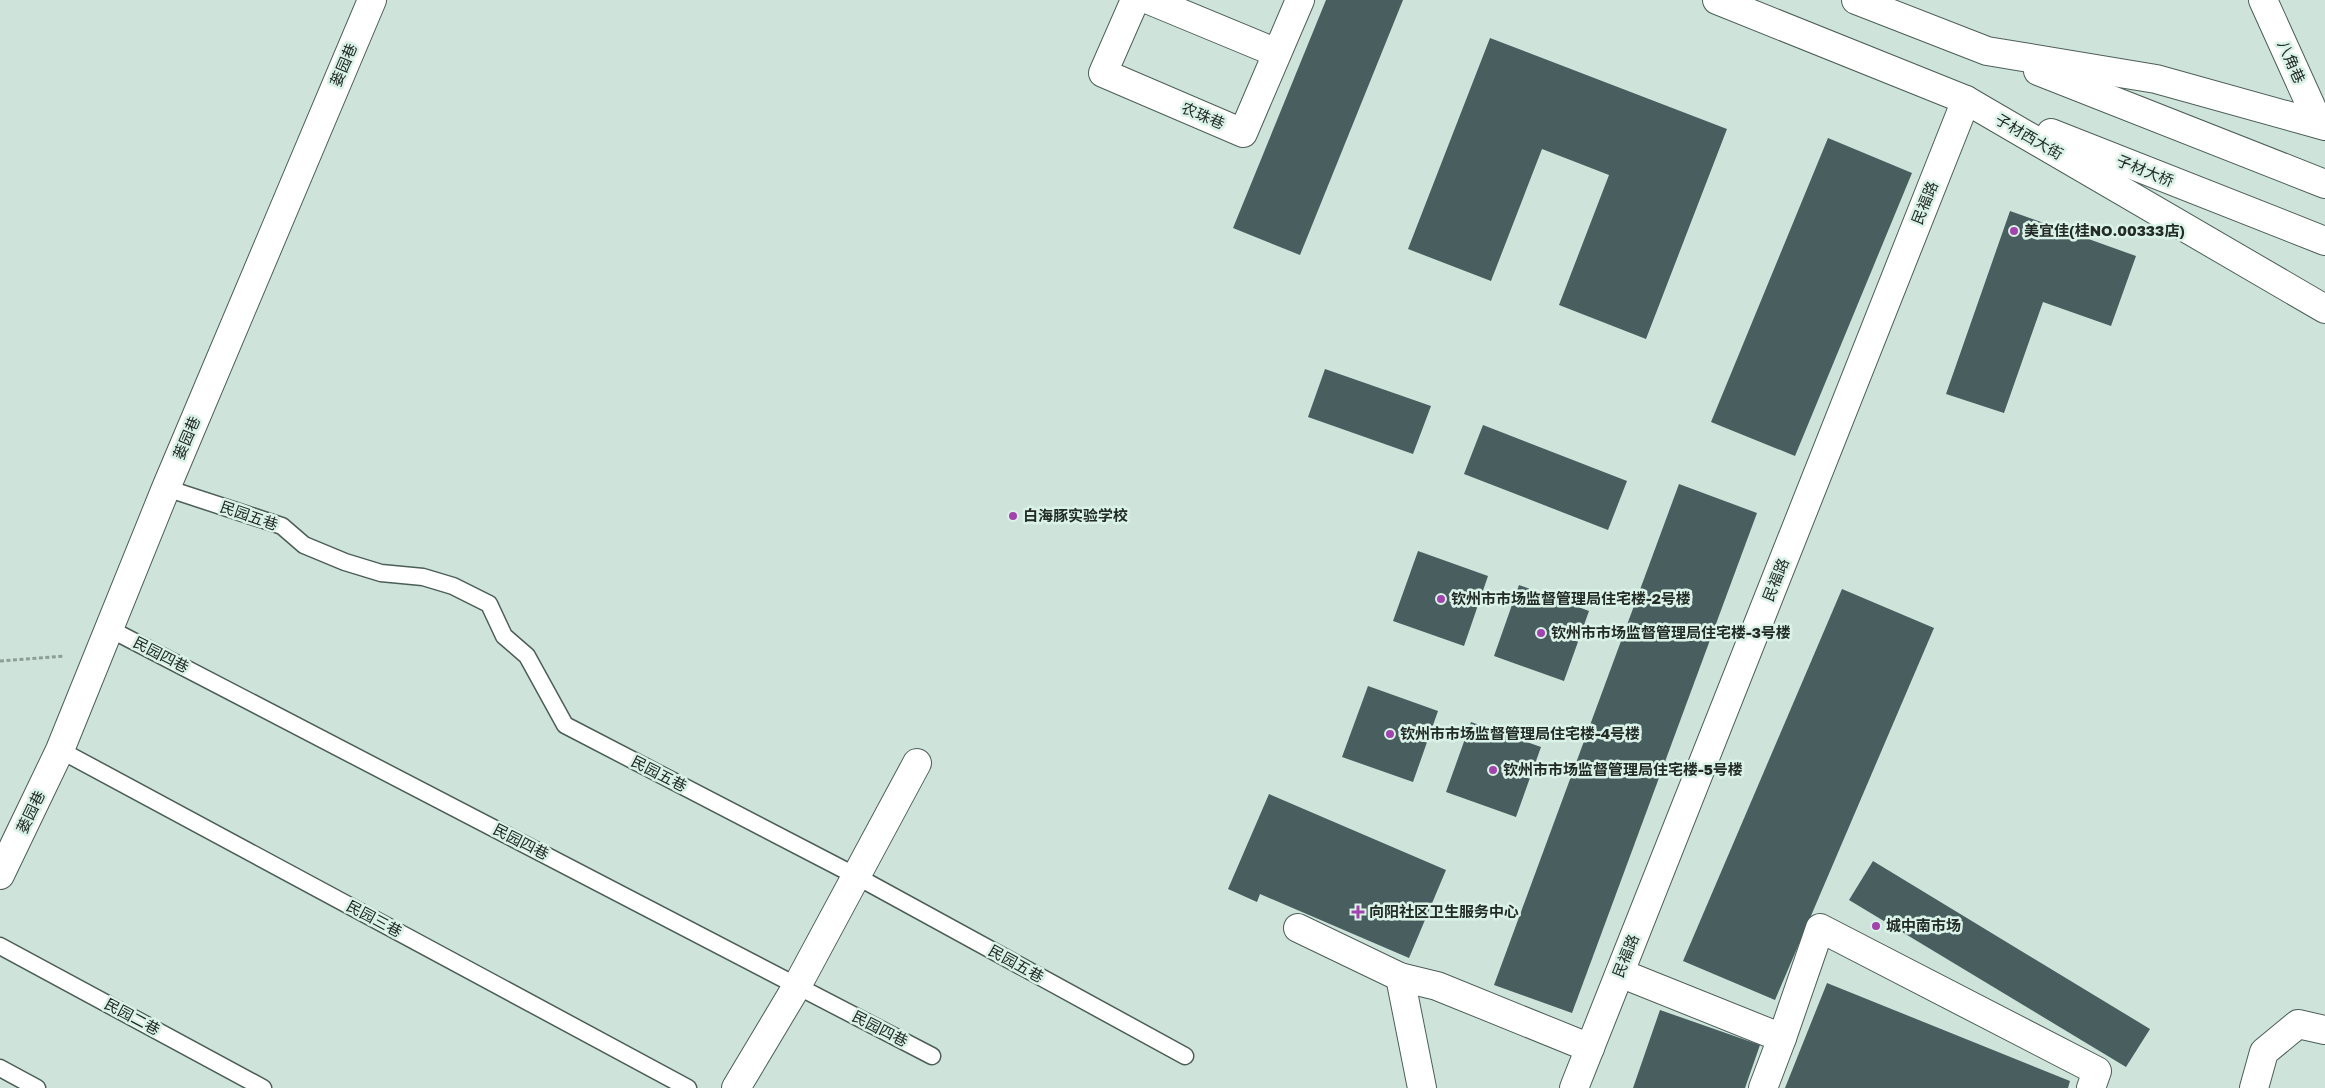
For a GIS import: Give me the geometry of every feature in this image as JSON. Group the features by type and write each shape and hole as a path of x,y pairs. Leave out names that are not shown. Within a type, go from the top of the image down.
{"street":[{"name":"蒌园巷","path":"0,875 60,750 166,488 372,0"},
{"name":"农珠巷","path":"1135,0 1104,74 1243,133 1300,0"},
{"path":"1149,0 1277,53"},
{"name":"子材西大街","path":"1717,0 1966,100 2325,309"},
{"path":"1856,0 2325,184"},
{"name":"八角巷","path":"2263,0 2322,125"},
{"path":"1987,51 2156,79 2322,125"},
{"name":"子材大桥","path":"1966,100 2325,242"},
{"name":"民福路","path":"1574,1088 1966,100"},
{"path":"736,1088 797,986 917,763"},
{"path":"1298,928 1400,976 1437,986 1590,1048"},
{"path":"1763,1088 1820,928 2097,1071 2091,1088"},
{"path":"1620,973 1782,1038"},
{"path":"1400,976 1422,1088"},
{"path":"2254,1088 2264,1052 2298,1024 2325,1030"}],"lane":[{"name":"民园五巷","path":"166,488 282,526 304,545 345,562 381,573 423,577 453,586 489,604 504,636 527,656 565,725 856,876 1185,1056"},
{"name":"民园四巷","path":"105,641 797,986 932,1056"},
{"name":"民园三巷","path":"60,750 688,1088"},
{"name":"民园二巷","path":"0,946 263,1088"},
{"path":"0,1068 37,1088"}],"path":[{"path":"0,662 105,641"}],"building":[{"path":"1326,0 1403,0 1300,255 1233,228"},
{"path":"1490,38 1727,129 1646,339 1559,305 1609,175 1542,149 1491,281 1408,249"},
{"path":"1828,138 1912,173 1795,456 1711,422"},
{"path":"2010,211 2136,256 2111,326 2043,302 2004,413 1946,394"},
{"path":"1325,369 1431,406 1413,454 1308,417"},
{"path":"1483,425 1627,481 1608,530 1464,474"},
{"path":"1679,484 1757,513 1572,1013 1494,985"},
{"name":"钦州市市场监督管理局住宅楼-2号楼","path":"1418,551 1488,576 1464,646 1393,621"},
{"name":"钦州市市场监督管理局住宅楼-3号楼","path":"1519,585 1589,611 1564,681 1494,656"},
{"path":"1842,589 1934,628 1775,1000 1683,961"},
{"name":"钦州市市场监督管理局住宅楼-4号楼","path":"1368,686 1438,711 1413,782 1342,757"},
{"name":"钦州市市场监督管理局住宅楼-5号楼","path":"1471,722 1541,747 1516,817 1446,792"},
{"path":"1269,794 1446,870 1409,958 1260,894 1257,902 1228,889"},
{"path":"1873,861 2150,1029 2126,1067 1849,900"},
{"path":"1827,983 2070,1081 2068,1088 1785,1088"},
{"path":"1660,1010 1760,1045 1745,1088 1633,1088"}],"place":[{"name":"美宜佳(桂NO.00333店)","path":"2014,231"},
{"name":"白海豚实验学校","path":"1013,516"},
{"name":"钦州市市场监督管理局住宅楼-2号楼","path":"1441,599"},
{"name":"钦州市市场监督管理局住宅楼-3号楼","path":"1541,633"},
{"name":"钦州市市场监督管理局住宅楼-4号楼","path":"1390,734"},
{"name":"钦州市市场监督管理局住宅楼-5号楼","path":"1493,770"},
{"name":"向阳社区卫生服务中心","path":"1358,912"},
{"name":"城中南市场","path":"1876,926"}]}
